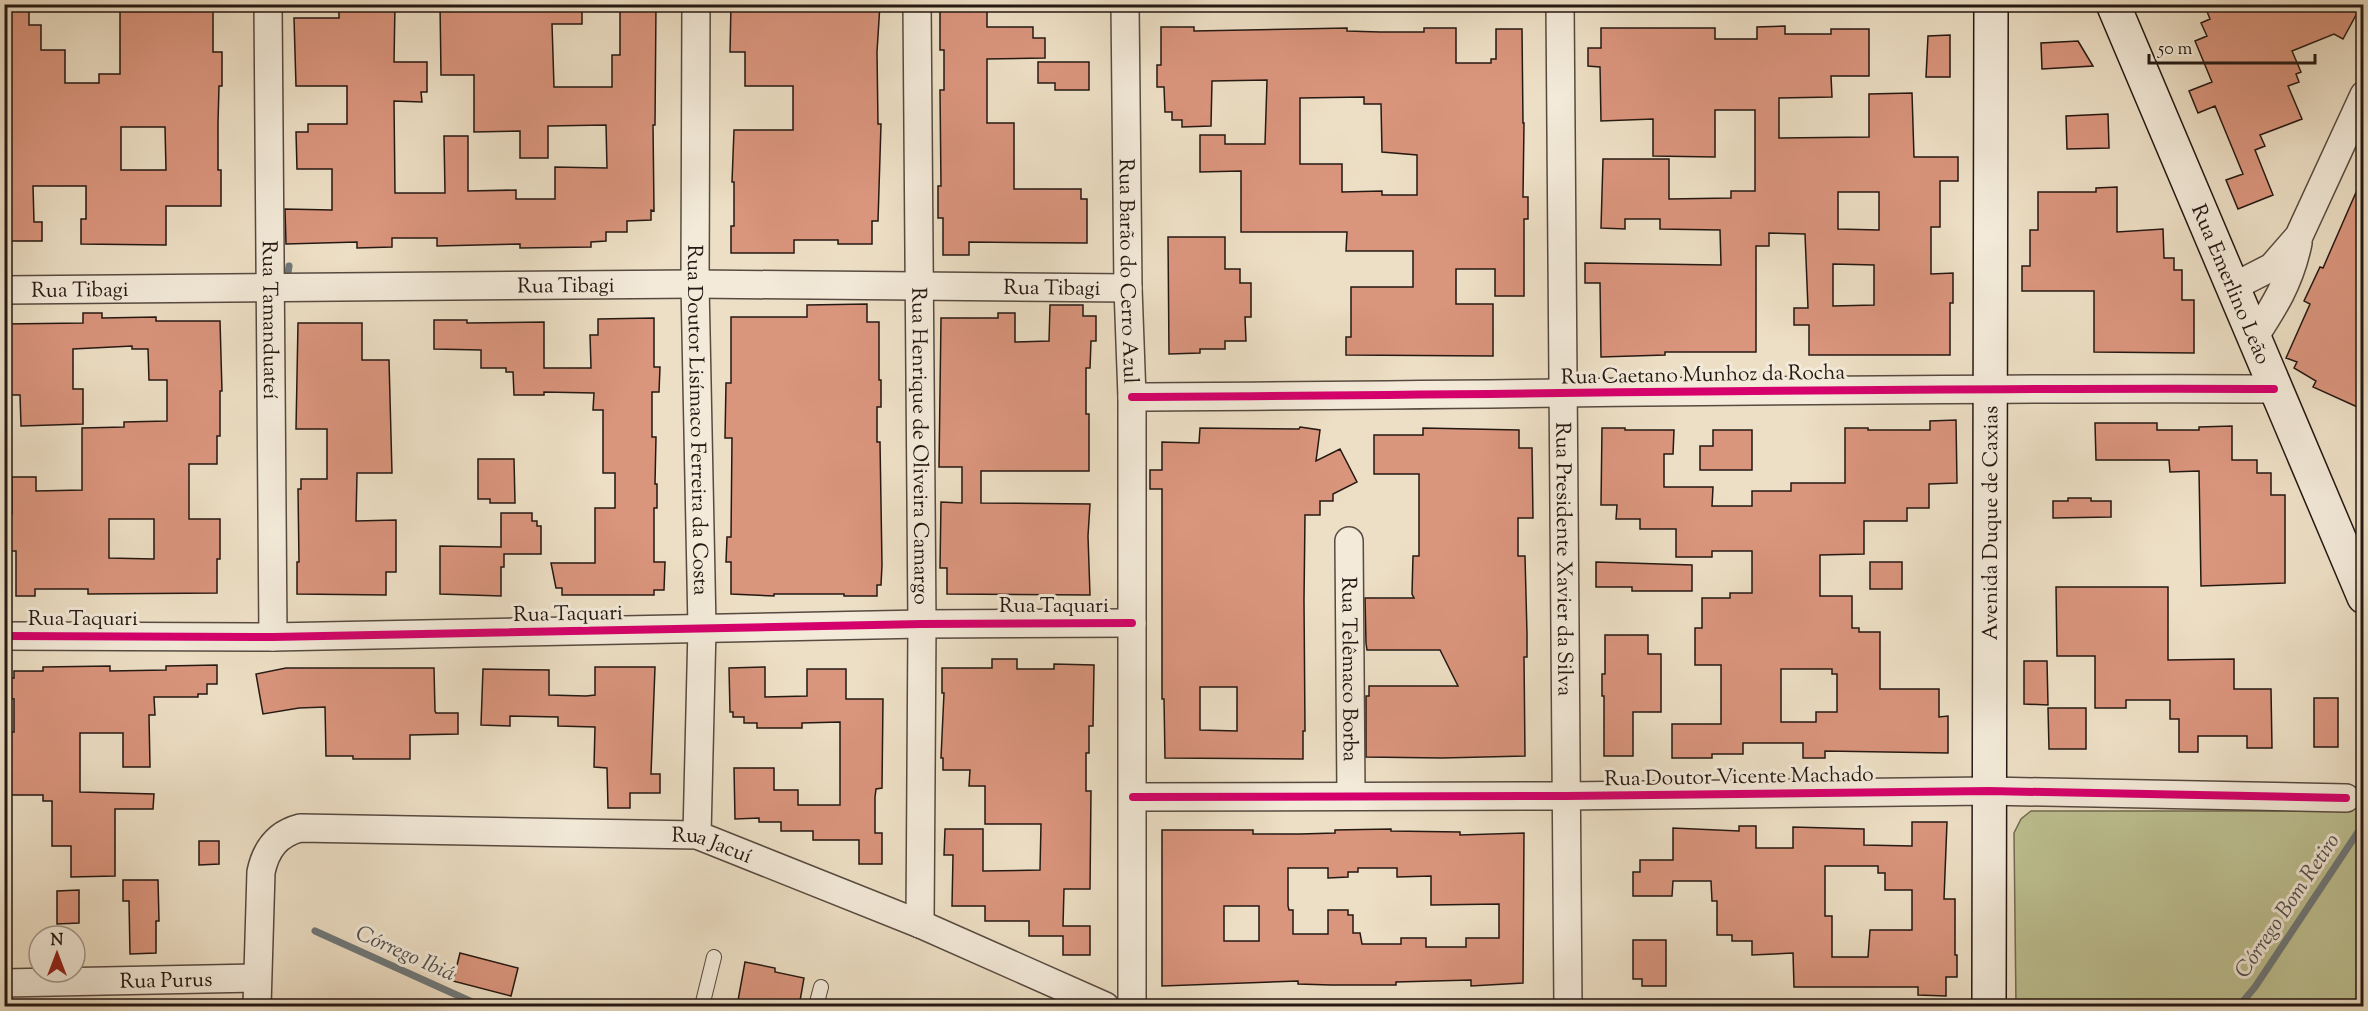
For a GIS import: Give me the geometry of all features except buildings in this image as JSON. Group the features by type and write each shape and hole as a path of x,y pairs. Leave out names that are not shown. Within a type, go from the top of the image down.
{"street":[{"name":"Rua Tamanduateí","path":"268,4 273,637"},
{"name":"Rua Doutor Lisímaco Ferreira da Costa","path":"696,4 695,284 702,628 697,835"},
{"name":"Rua Henrique de Oliveira Camargo","path":"917,4 922,624 920,924"},
{"name":"Rua Barão do Cerro Azul","path":"1125,4 1128,288 1132,397 1132,1006"},
{"name":"Rua Presidente Xavier da Silva","path":"1560,4 1568,1006"},
{"name":"Avenida Duque de Caxias","path":"1989,1006 1990,4"},
{"name":"Rua Emerlino Leão","path":"2113,4 2274,389 2354,548 2364,597"},
{"path":"2253,339 2277,303 2288,281 2299,236 2364,95"},
{"path":"2231,288 2272,267 2299,236"},
{"name":"Rua Tibagi","path":"4,290 695,284 1128,288"},
{"name":"Rua Caetano Munhoz da Rocha","path":"1132,397 1562,394 1991,387 2274,389"},
{"name":"Rua Telêmaco Borba","path":"1349,541 1351,796"},
{"name":"Rua Taquari","path":"4,636 273,637 922,624 1132,623"},
{"name":"Rua Doutor Vicente Machado","path":"1133,797 1566,796 1989,791 2346,798"},
{"name":"Rua Jacuí","path":"256,978 261,872 264,858 274,842 287,832 300,828 697,835 920,924 1105,1006"},
{"path":"256,978 257,1006"},
{"path":"256,978 278,1006"},
{"name":"Rua Purus","path":"4,983 256,978"}],"lane":[{"path":"702,1006 714,957"},
{"path":"816,1006 821,987"}],"green space":[{"path":"2363,786 2363,1006 2016,1006 2014,833 2021,819 2031,811 2341,811"}],"waterway":[{"name":"Córrego Ibiá","path":"287,280 289,266"},
{"name":"Córrego Bom Retiro","path":"2239,1006 2255,987 2364,823"},
{"name":"Córrego Ibiá","path":"315,931 481,1006"}],"cycle path":[{"path":"1132,397 1988,389 2274,389"},
{"path":"4,636 273,637 922,624 1132,623"},
{"path":"1133,797 1566,796 1989,791 2346,798"}]}
